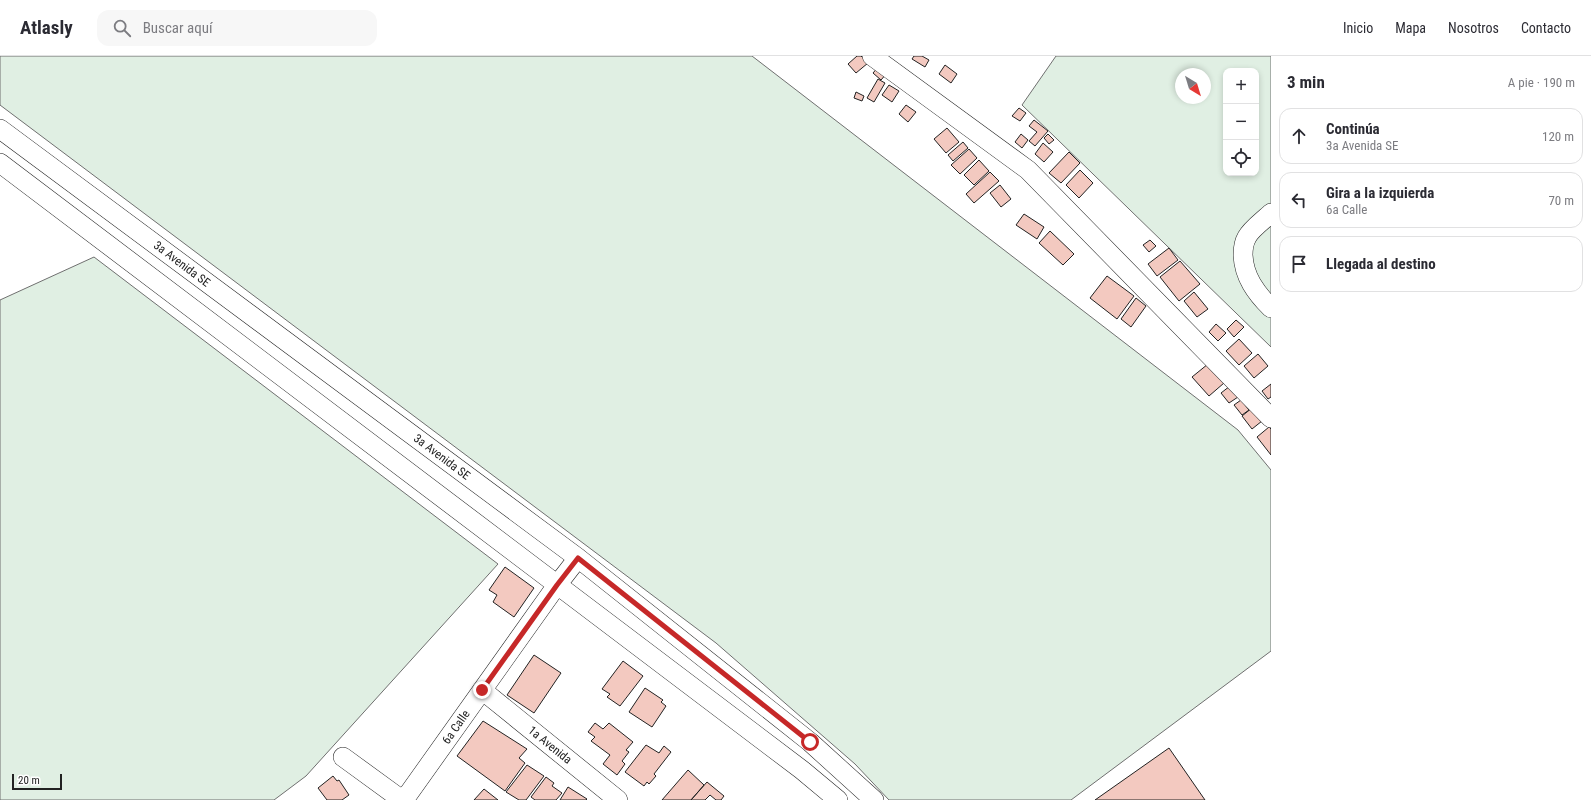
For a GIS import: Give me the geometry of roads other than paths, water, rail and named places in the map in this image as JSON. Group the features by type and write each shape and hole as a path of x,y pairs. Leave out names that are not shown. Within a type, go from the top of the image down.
{"street":[{"path":"872,56 1028,170 1271,418"},
{"name":"3a Avenida SE","path":"0,129 578,558 810,742 869,799"},
{"path":"0,163 802,770 838,800"},
{"path":"1271,213 1247,236 1243,249 1243,264 1247,275 1257,294 1271,308"},
{"name":"6a Calle","path":"403,800 578,558"},
{"name":"1a Avenida","path":"482,690 618,800"},
{"path":"343,757 403,800"}]}
